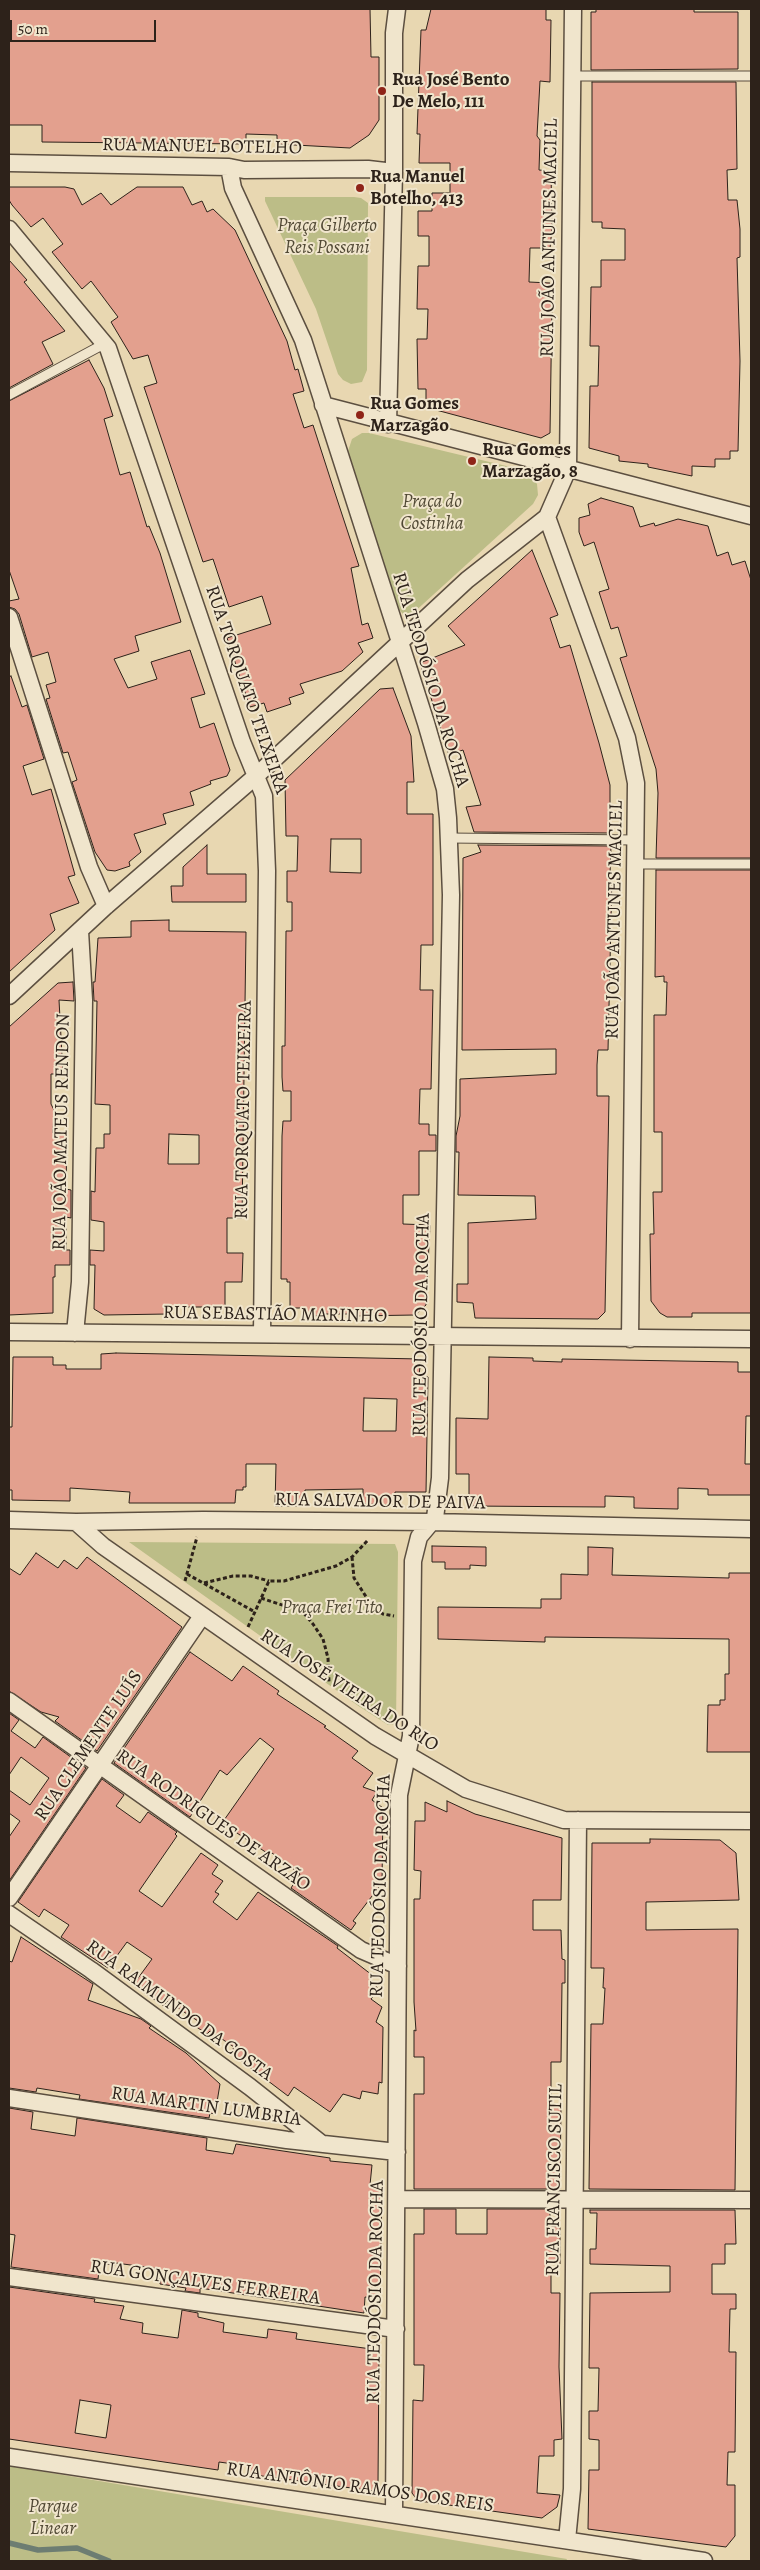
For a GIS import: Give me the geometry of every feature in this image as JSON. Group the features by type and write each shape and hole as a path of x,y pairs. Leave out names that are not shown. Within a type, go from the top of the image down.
{"street":[{"path":"388,424 394,172 394,33 397,9"},
{"name":"RUA JOÃO ANTUNES MACIEL","path":"568,469 573,9"},
{"name":"RUA MANUEL BOTELHO","path":"9,163 229,167 244,170 368,169 394,172"},
{"name":"RUA TEODÓSIO DA ROCHA","path":"229,167 233,188 303,340 444,789 449,838 451,895 440,1478 435,1518 418,1537 412,1561 412,1726 400,1795 394,2513"},
{"name":"RUA TORQUATO TEIXEIRA","path":"9,229 104,344 117,370 242,742 264,796 267,871 262,1334"},
{"path":"323,405 388,424 751,516"},
{"path":"9,996 106,906 256,776 467,580 546,517 568,469"},
{"name":"RUA JOÃO ANTUNES MACIEL","path":"546,517 627,738 636,783 630,1339"},
{"path":"9,617 89,867 106,906"},
{"name":"RUA JOÃO MATEUS RENDON","path":"75,1333 80,1282 84,1000 80,931"},
{"name":"RUA SEBASTIÃO MARINHO","path":"9,1332 751,1339"},
{"name":"RUA SALVADOR DE PAIVA","path":"9,1520 76,1522 203,1520 431,1522 751,1529"},
{"name":"RUA JOSÉ VIEIRA DO RIO","path":"76,1522 103,1546 331,1706 375,1736 466,1789 564,1820 751,1821"},
{"name":"RUA CLEMENTE LUÍS","path":"9,1898 202,1616"},
{"name":"RUA RODRIGUES DE ARZÃO","path":"9,1700 361,1950 398,1966"},
{"name":"RUA FRANCISCO SUTIL","path":"566,2540 572,2489 578,1820"},
{"name":"RUA RAIMUNDO DA COSTA","path":"9,1914 91,1970 250,2087 322,2144"},
{"name":"RUA MARTIN LUMBRIA","path":"9,2098 322,2144 397,2152"},
{"path":"398,2199 751,2200"},
{"name":"RUA GONÇALVES FERREIRA","path":"9,2277 396,2329"},
{"name":"RUA ANTÔNIO RAMOS DOS REIS","path":"9,2457 394,2513 704,2561"}],"lane":[{"path":"572,76 751,76"},
{"path":"9,395 104,344"},
{"path":"449,838 636,840"},
{"path":"636,864 751,864"}],"path":[{"path":"182,1602 187,1574 203,1520"},
{"path":"204,1583 233,1576 251,1576 269,1582 284,1581 336,1566 352,1557 372,1533 375,1522"},
{"path":"352,1557 354,1578 372,1606 383,1614 394,1616 412,1611"},
{"path":"187,1574 255,1612"},
{"path":"240,1643 269,1582"},
{"path":"261,1598 303,1612 323,1639 328,1658 331,1706"}],"green space":[{"name":"Praça Gilberto Reis Possani","path":"265,197 354,197 361,198 368,203 367,370 362,382 351,384 343,380 338,374 316,309 265,201"},
{"name":"Praça do Costinha","path":"362,433 369,433 527,471 537,484 538,495 533,504 411,615 403,614 396,606 349,457 348,451 352,439"},
{"name":"Praça Frei Tito","path":"129,1542 395,1544 398,1552 396,1724 388,1725 357,1705"},
{"name":"Parque Linear","path":"9,2466 567,2559 566,2561 9,2561"}],"building":[{"path":"9,9 370,9 371,57 379,57 379,120 369,135 350,148 277,144 277,135 246,134 246,144 42,142 42,125 9,125"},
{"path":"431,9 546,9 546,20 551,20 550,82 540,81 537,136 540,140 539,170 551,171 552,229 550,248 530,248 529,282 550,283 549,301 552,301 550,433 541,438 436,410 437,400 426,400 426,389 418,389 417,339 427,339 428,309 417,309 418,266 429,266 429,236 418,236 418,211 432,211 432,193 450,193 450,163 419,163 420,134 417,134 421,30 426,30"},
{"path":"596,9 694,9 694,12 738,12 738,69 591,70 591,12 596,12"},
{"path":"592,82 736,82 737,169 727,170 728,200 737,200 740,229 740,257 737,258 740,361 738,451 730,451 730,459 715,459 715,467 692,466 692,476 648,467 648,464 619,461 619,456 589,448 590,386 598,386 599,346 590,346 591,287 601,287 601,260 625,260 625,229 602,228 602,222 592,222"},
{"path":"9,187 65,187 74,189 82,205 101,193 111,205 137,187 183,187 192,205 202,201 207,212 213,209 235,230 287,341 295,370 298,369 304,391 293,394 304,428 313,425 359,566 351,568 362,625 368,623 373,638 358,643 363,652 342,671 300,684 304,693 289,698 291,704 267,712 264,703 250,707 227,638 271,624 262,596 229,607 213,559 203,562 144,387 157,383 148,355 133,359 111,322 118,317 91,281 82,289 52,252 63,244 43,218 31,227 9,200"},
{"path":"9,260 27,280 24,282 65,331 42,342 53,364 9,388"},
{"path":"89,360 104,388 113,416 104,419 120,475 130,472 147,527 149,526 160,553 181,622 135,636 139,651 114,659 128,688 157,679 151,662 190,650 205,694 191,698 200,728 214,723 230,770 227,776 210,781 211,784 190,792 194,805 163,814 166,824 134,834 141,852 129,862 130,866 115,871 107,870 95,852 72,782 77,780 68,752 63,753 46,699 50,698 46,685 56,682 48,652 32,657 19,614 15,609 9,607 9,601 19,599 9,570 9,401"},
{"path":"601,498 633,507 640,527 654,523 655,526 678,519 708,526 717,556 728,552 732,565 745,561 751,580 751,858 656,858 658,793 656,769 620,658 627,656 618,627 611,629 599,592 609,589 594,542 584,546 579,532 579,518 590,515 588,504"},
{"path":"532,550 558,615 550,618 560,648 570,645 599,743 610,785 610,833 474,832 466,807 481,805 463,750 449,755 420,663 465,645 448,626"},
{"path":"11,676 22,707 27,705 44,759 23,766 32,795 51,789 75,875 68,877 79,903 50,914 55,930 9,972 9,677"},
{"path":"393,688 411,736 414,782 407,782 407,814 433,814 433,945 421,945 420,990 433,990 431,1089 420,1089 419,1124 429,1124 429,1135 436,1135 436,1151 419,1151 419,1195 403,1195 403,1224 430,1225 426,1305 415,1315 354,1316 354,1314 318,1314 318,1316 303,1316 303,1308 290,1308 290,1282 287,1282 287,1279 281,1279 282,1136 283,1121 291,1121 291,1091 283,1091 282,1077 282,1046 285,1046 286,931 292,931 292,902 287,902 287,871 297,871 298,836 286,836 285,780 380,689","holes":["331,839 361,839 361,873 330,872"]},
{"path":"207,845 207,874 246,874 246,902 172,902 171,886 183,886 183,867"},
{"path":"478,845 611,846 608,1050 598,1050 597,1065 597,1096 609,1096 605,1312 598,1319 475,1318 473,1303 457,1302 457,1284 468,1284 468,1223 536,1219 535,1196 458,1195 459,1152 456,1152 456,1136 460,1116 460,1079 556,1074 556,1049 462,1050 463,858 481,852"},
{"path":"656,870 751,870 751,1313 692,1313 692,1317 667,1317 660,1313 651,1301 650,1234 654,1234 653,1192 662,1192 662,1132 654,1132 654,1015 666,1015 667,982 664,982 664,976 655,977"},
{"path":"169,920 169,931 246,932 242,1218 227,1218 227,1253 243,1253 242,1282 225,1282 225,1307 168,1307 168,1314 104,1315 94,1309 95,1265 90,1265 90,1250 104,1251 104,1222 91,1220 91,1191 95,1192 96,1148 104,1148 104,1134 110,1134 110,1105 95,1104 97,1001 94,1001 93,982 95,982 98,938 131,937 131,921","holes":["169,1134 199,1135 199,1164 168,1164"]},
{"path":"73,982 74,1001 59,1000 63,1074 51,1074 51,1104 54,1110 53,1133 67,1133 66,1189 71,1190 71,1218 66,1217 66,1250 70,1250 70,1265 55,1265 53,1313 9,1315 9,1027 58,983"},
{"path":"101,1354 421,1359 419,1375 428,1377 426,1492 395,1492 395,1505 363,1504 363,1489 305,1490 304,1506 275,1506 276,1464 246,1464 246,1487 243,1487 243,1490 236,1490 235,1503 129,1503 130,1492 70,1488 70,1501 12,1500 12,1490 9,1490 9,1427 12,1427 13,1357 53,1357 53,1365 66,1365 66,1369 101,1369","holes":["364,1398 397,1399 396,1431 363,1431"]},
{"path":"489,1357 533,1358 533,1361 562,1362 562,1359 738,1362 738,1372 751,1372 751,1416 746,1416 745,1464 751,1464 751,1495 708,1495 708,1489 678,1488 678,1509 634,1508 634,1497 605,1496 605,1507 469,1506 469,1474 456,1474 456,1418 488,1419"},
{"path":"432,1546 486,1547 486,1566 470,1565 470,1569 445,1569 445,1562 432,1562"},
{"path":"588,1547 613,1548 612,1575 729,1578 729,1573 751,1573 751,1752 707,1752 708,1705 720,1705 720,1700 725,1700 725,1674 729,1674 729,1639 545,1637 545,1642 438,1639 438,1607 541,1608 541,1599 561,1599 561,1574 588,1575"},
{"path":"36,1553 58,1568 64,1560 77,1569 87,1557 182,1627 97,1751 55,1721 59,1717 41,1712 9,1691 9,1568 20,1575"},
{"path":"190,1652 232,1681 243,1666 279,1691 277,1694 326,1726 324,1727 358,1751 352,1758 373,1773 363,1787 377,1792 372,1800 383,1808 382,1883 353,1921 356,1923 351,1930 291,1888 300,1874 272,1853 270,1855 222,1823 274,1749 260,1738 227,1775 220,1770 190,1817 114,1763"},
{"path":"9,1713 19,1720 11,1731 35,1748 43,1737 86,1768 9,1881 9,1837 20,1821 9,1813 9,1790 30,1805 49,1778 21,1757 9,1775"},
{"path":"102,1779 124,1795 116,1806 140,1823 148,1812 177,1832 175,1834 177,1836 139,1891 162,1907 201,1853 218,1865 212,1874 223,1881 215,1892 219,1894 213,1902 237,1920 258,1892 338,1946 337,1948 372,1975 370,1978 378,1989 371,1999 382,2007 376,2022 383,2027 382,2083 379,2082 378,2094 362,2091 360,2099 343,2094 330,2112 294,2087 288,2096 231,2053 234,2047 210,2031 207,2034 195,2026 198,2021 167,2001 164,2006 133,1985 152,1959 127,1942 108,1968 61,1937 69,1925 44,1909 39,1917 18,1902"},
{"path":"447,1801 475,1814 562,1838 561,1900 533,1900 533,1930 561,1930 562,1959 565,1960 565,1983 562,1983 561,2062 551,2062 551,2106 561,2106 560,2189 414,2189 414,2094 424,2094 424,2057 414,2057 414,2030 416,2031 414,2002 414,1899 420,1899 421,1871 414,1870 415,1821 425,1821 425,1802 447,1812"},
{"path":"650,1839 720,1840 736,1853 739,1900 646,1902 646,1930 738,1929 735,2190 589,2189 591,2024 603,2024 605,1988 603,1988 604,1968 591,1968 592,1843 650,1843"},
{"path":"21,1937 93,1984 88,2000 141,2019 151,2026 149,2028 186,2053 220,2084 215,2114 210,2113 209,2118 79,2099 80,2095 37,2088 36,2092 9,2088 9,1961 12,1962"},
{"path":"9,2108 33,2112 31,2129 75,2136 77,2118 207,2138 206,2150 233,2154 236,2144 330,2158 330,2161 372,2165 370,2185 382,2186 380,2299 365,2297 364,2313 200,2288 200,2293 185,2291 186,2288 160,2284 160,2269 116,2263 115,2265 100,2263 98,2279 11,2267 15,2235 9,2234"},
{"path":"424,2209 456,2209 456,2234 487,2234 487,2209 550,2209 550,2226 560,2227 560,2264 551,2263 551,2293 560,2293 559,2367 562,2439 554,2440 554,2456 539,2456 537,2493 560,2495 557,2507 542,2518 418,2501 412,2493 413,2400 423,2401 424,2365 414,2365 414,2234 424,2234"},
{"path":"590,2210 735,2210 736,2244 725,2244 725,2264 712,2264 712,2294 736,2294 736,2309 730,2309 729,2352 736,2352 735,2452 728,2452 727,2485 735,2485 735,2536 726,2547 588,2529 589,2470 599,2470 599,2440 589,2439 589,2411 598,2411 599,2368 589,2368 590,2293 670,2292 670,2266 590,2264 590,2249 596,2249 597,2213 590,2213"},
{"path":"9,2287 95,2299 94,2302 124,2306 120,2319 143,2323 142,2333 178,2338 182,2310 198,2313 198,2317 224,2323 223,2332 267,2338 268,2329 297,2333 296,2339 379,2350 378,2483 374,2491 247,2474 248,2466 219,2462 218,2470 9,2439","holes":["80,2400 111,2405 106,2438 75,2433"]}],"waterway":[{"path":"9,2543 38,2550 77,2548 109,2561"}],"place":[{"name":"Rua José Bento De Melo, 111","path":"382,91"},
{"name":"Rua Manuel Botelho, 413","path":"360,188"},
{"name":"Rua Gomes Marzagão","path":"360,415"},
{"name":"Rua Gomes Marzagão, 8","path":"472,461"}]}
